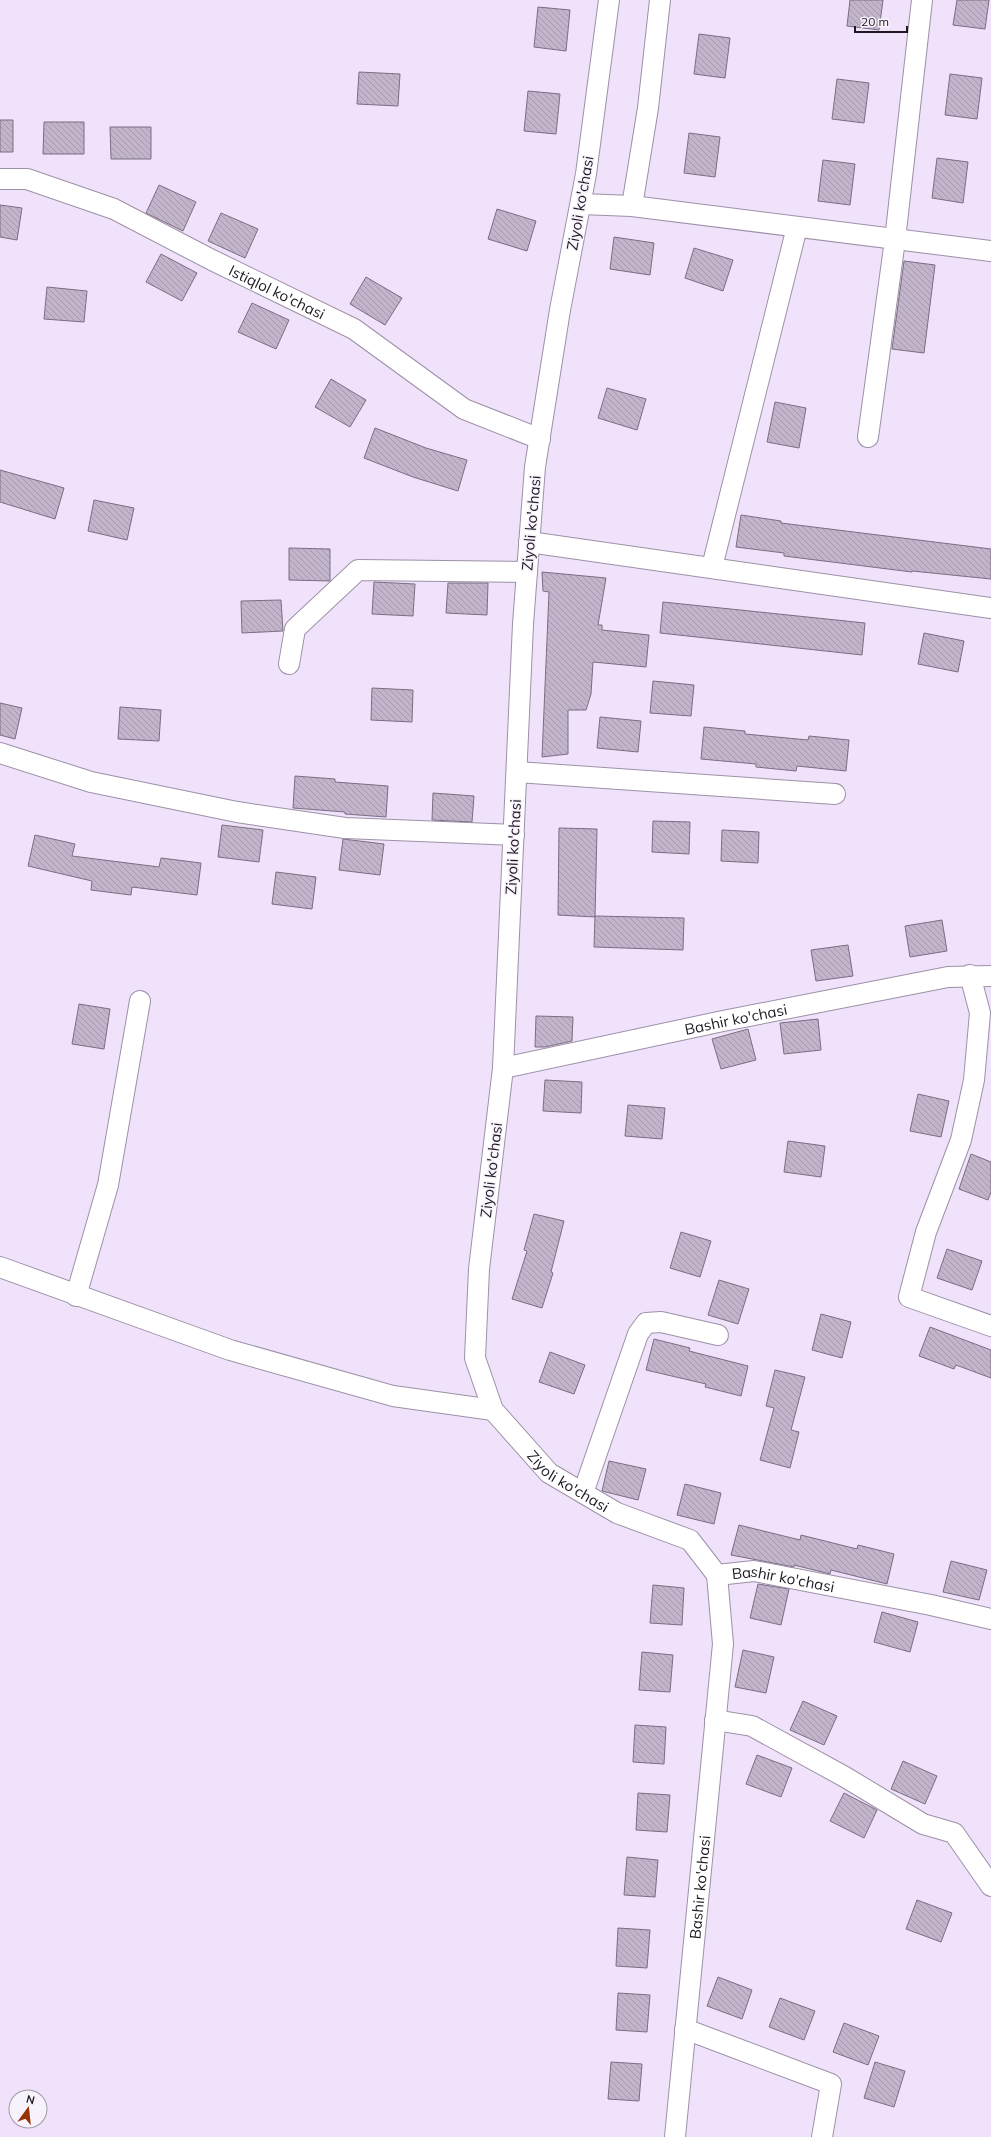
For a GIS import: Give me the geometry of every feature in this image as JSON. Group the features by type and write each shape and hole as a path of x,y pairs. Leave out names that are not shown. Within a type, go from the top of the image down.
{"street":[{"name":"Ziyoli ko'chasi","path":"609,0 580,204 560,310 535,467 527,572 503,1068 479,1269 475,1358 493,1410 549,1473 617,1513 690,1540 717,1576"},
{"path":"632,206 648,108 660,0"},
{"path":"868,436 895,240 922,0"},
{"name":"Istiqlol ko'chasi","path":"0,179 27,180 114,209 219,263 354,329 464,409 540,439"},
{"path":"580,204 632,206 991,251"},
{"path":"712,567 797,227"},
{"path":"529,542 991,608"},
{"path":"289,664 295,629 358,570 527,572"},
{"path":"0,753 91,782 237,812 345,828 514,835"},
{"path":"517,772 835,794"},
{"path":"970,976 980,1013 974,1080 961,1140 926,1232 909,1296 991,1326"},
{"name":"Bashir ko'chasi","path":"503,1068 738,1018 948,977 991,976"},
{"path":"76,1296 108,1185 140,1002"},
{"path":"0,1267 76,1296 230,1350 393,1396 493,1410"},
{"path":"583,1493 638,1334 646,1323 661,1322 718,1335"},
{"name":"Bashir ko'chasi","path":"675,2137 684,2058 685,2029 723,1644 717,1576 754,1571 931,1605 991,1619"},
{"path":"715,1720 752,1726 845,1777 922,1824 954,1833 991,1886"},
{"path":"685,2029 831,2084 822,2137"}],"building":[{"path":"850,0 883,0 879,30 847,26"},
{"path":"957,0 989,0 985,29 953,25"},
{"path":"538,7 570,10 566,51 534,47"},
{"path":"699,34 730,38 725,78 694,74"},
{"path":"359,72 400,74 398,106 357,104"},
{"path":"950,74 982,78 977,119 945,115"},
{"path":"837,79 869,83 864,123 832,119"},
{"path":"528,91 560,94 556,134 524,131"},
{"path":"0,120 13,120 13,152 0,152"},
{"path":"44,122 84,122 84,154 43,154"},
{"path":"110,127 151,127 151,159 111,159"},
{"path":"689,133 720,137 715,177 684,173"},
{"path":"937,158 968,162 963,203 932,198"},
{"path":"823,160 855,164 850,205 818,201"},
{"path":"159,185 196,202 183,231 146,213"},
{"path":"0,205 22,208 17,240 0,237"},
{"path":"497,209 536,221 527,251 488,239"},
{"path":"221,213 258,229 245,258 208,241"},
{"path":"614,237 654,243 650,275 610,269"},
{"path":"694,248 733,260 723,291 685,278"},
{"path":"161,254 197,273 182,301 146,282"},
{"path":"904,261 935,265 924,353 892,349"},
{"path":"366,277 402,298 385,325 350,304"},
{"path":"47,287 87,291 84,322 44,319"},
{"path":"252,303 289,320 276,349 238,332"},
{"path":"331,379 366,400 350,427 315,407"},
{"path":"607,388 646,399 637,430 598,418"},
{"path":"775,402 806,408 799,448 767,442"},
{"path":"375,428 426,448 467,460 458,491 413,477 364,458"},
{"path":"0,470 64,488 55,519 0,502"},
{"path":"94,500 134,508 127,540 88,531"},
{"path":"741,515 781,521 781,523 991,549 991,579 912,572 784,556 784,553 736,547"},
{"path":"289,548 330,549 330,581 289,580"},
{"path":"542,572 606,578 598,625 602,625 602,630 649,635 646,667 593,662 591,694 586,710 568,710 568,754 542,757 549,592 543,591"},
{"path":"374,582 415,584 413,616 372,614"},
{"path":"448,583 488,583 487,615 446,613"},
{"path":"281,600 283,631 242,633 241,601"},
{"path":"663,602 865,623 862,655 660,633"},
{"path":"924,633 964,641 958,672 918,664"},
{"path":"653,681 694,685 691,716 650,713"},
{"path":"372,688 413,690 412,722 371,720"},
{"path":"0,703 22,708 15,739 0,735"},
{"path":"120,707 161,710 159,741 118,739"},
{"path":"600,717 641,721 638,752 597,748"},
{"path":"704,727 745,731 745,734 808,740 809,736 849,740 846,771 797,766 796,771 756,767 756,764 701,759"},
{"path":"295,776 335,779 335,782 388,786 386,817 293,808"},
{"path":"433,793 474,796 472,822 432,820"},
{"path":"653,821 690,822 689,854 652,852"},
{"path":"222,825 263,830 259,862 218,857"},
{"path":"559,828 597,829 595,917 558,915"},
{"path":"722,830 759,832 758,863 721,861"},
{"path":"35,835 75,844 72,856 159,867 161,858 201,863 197,895 132,887 131,895 91,890 92,881 28,866"},
{"path":"343,839 384,844 380,875 339,870"},
{"path":"276,872 316,877 312,909 272,904"},
{"path":"595,916 684,918 683,950 594,947"},
{"path":"942,920 947,951 910,957 905,926"},
{"path":"848,945 853,976 816,981 811,950"},
{"path":"79,1004 110,1009 104,1049 72,1044"},
{"path":"536,1016 573,1017 572,1041 545,1047 535,1047"},
{"path":"818,1019 821,1050 784,1054 780,1023"},
{"path":"748,1029 756,1060 721,1069 712,1039"},
{"path":"545,1080 582,1082 581,1113 543,1111"},
{"path":"918,1094 949,1101 941,1137 910,1131"},
{"path":"628,1105 665,1108 662,1139 625,1136"},
{"path":"788,1141 825,1146 821,1177 784,1172"},
{"path":"971,1154 991,1162 991,1192 988,1200 959,1189"},
{"path":"534,1214 564,1221 551,1272 553,1273 542,1308 512,1299 527,1251 524,1250"},
{"path":"681,1232 711,1241 700,1277 670,1268"},
{"path":"947,1249 982,1261 972,1290 937,1278"},
{"path":"719,1280 749,1289 738,1324 708,1315"},
{"path":"821,1314 851,1322 842,1358 812,1350"},
{"path":"930,1327 991,1350 991,1378 956,1365 954,1369 919,1356"},
{"path":"654,1339 690,1348 689,1351 748,1366 741,1396 705,1387 706,1384 646,1370"},
{"path":"550,1352 585,1365 574,1394 539,1382"},
{"path":"775,1370 805,1377 791,1430 799,1432 790,1468 760,1460 774,1408 766,1406"},
{"path":"609,1461 646,1469 638,1500 602,1491"},
{"path":"685,1484 721,1493 714,1524 677,1515"},
{"path":"739,1525 800,1540 801,1535 857,1549 858,1545 894,1554 887,1584 831,1570 830,1574 794,1565 794,1567 731,1555"},
{"path":"951,1561 987,1570 979,1600 943,1592"},
{"path":"758,1584 789,1589 781,1625 750,1618"},
{"path":"653,1585 684,1588 682,1625 650,1623"},
{"path":"882,1612 918,1622 910,1652 874,1642"},
{"path":"743,1650 774,1657 766,1693 735,1687"},
{"path":"642,1652 673,1655 670,1692 639,1690"},
{"path":"803,1701 837,1716 824,1745 790,1730"},
{"path":"635,1725 666,1727 664,1764 633,1762"},
{"path":"757,1755 792,1768 781,1797 746,1784"},
{"path":"903,1761 937,1776 925,1804 891,1789"},
{"path":"638,1793 670,1795 667,1832 636,1830"},
{"path":"844,1793 877,1810 864,1838 830,1821"},
{"path":"627,1857 658,1860 655,1897 624,1895"},
{"path":"917,1900 952,1913 941,1942 906,1929"},
{"path":"618,1928 650,1930 647,1968 616,1966"},
{"path":"718,1977 752,1990 742,2019 707,2006"},
{"path":"618,1993 650,1995 647,2032 616,2030"},
{"path":"780,1998 815,2011 804,2040 769,2027"},
{"path":"844,2023 879,2036 868,2065 833,2052"},
{"path":"611,2062 642,2064 639,2101 608,2099"},
{"path":"875,2062 905,2071 894,2107 864,2098"}]}
